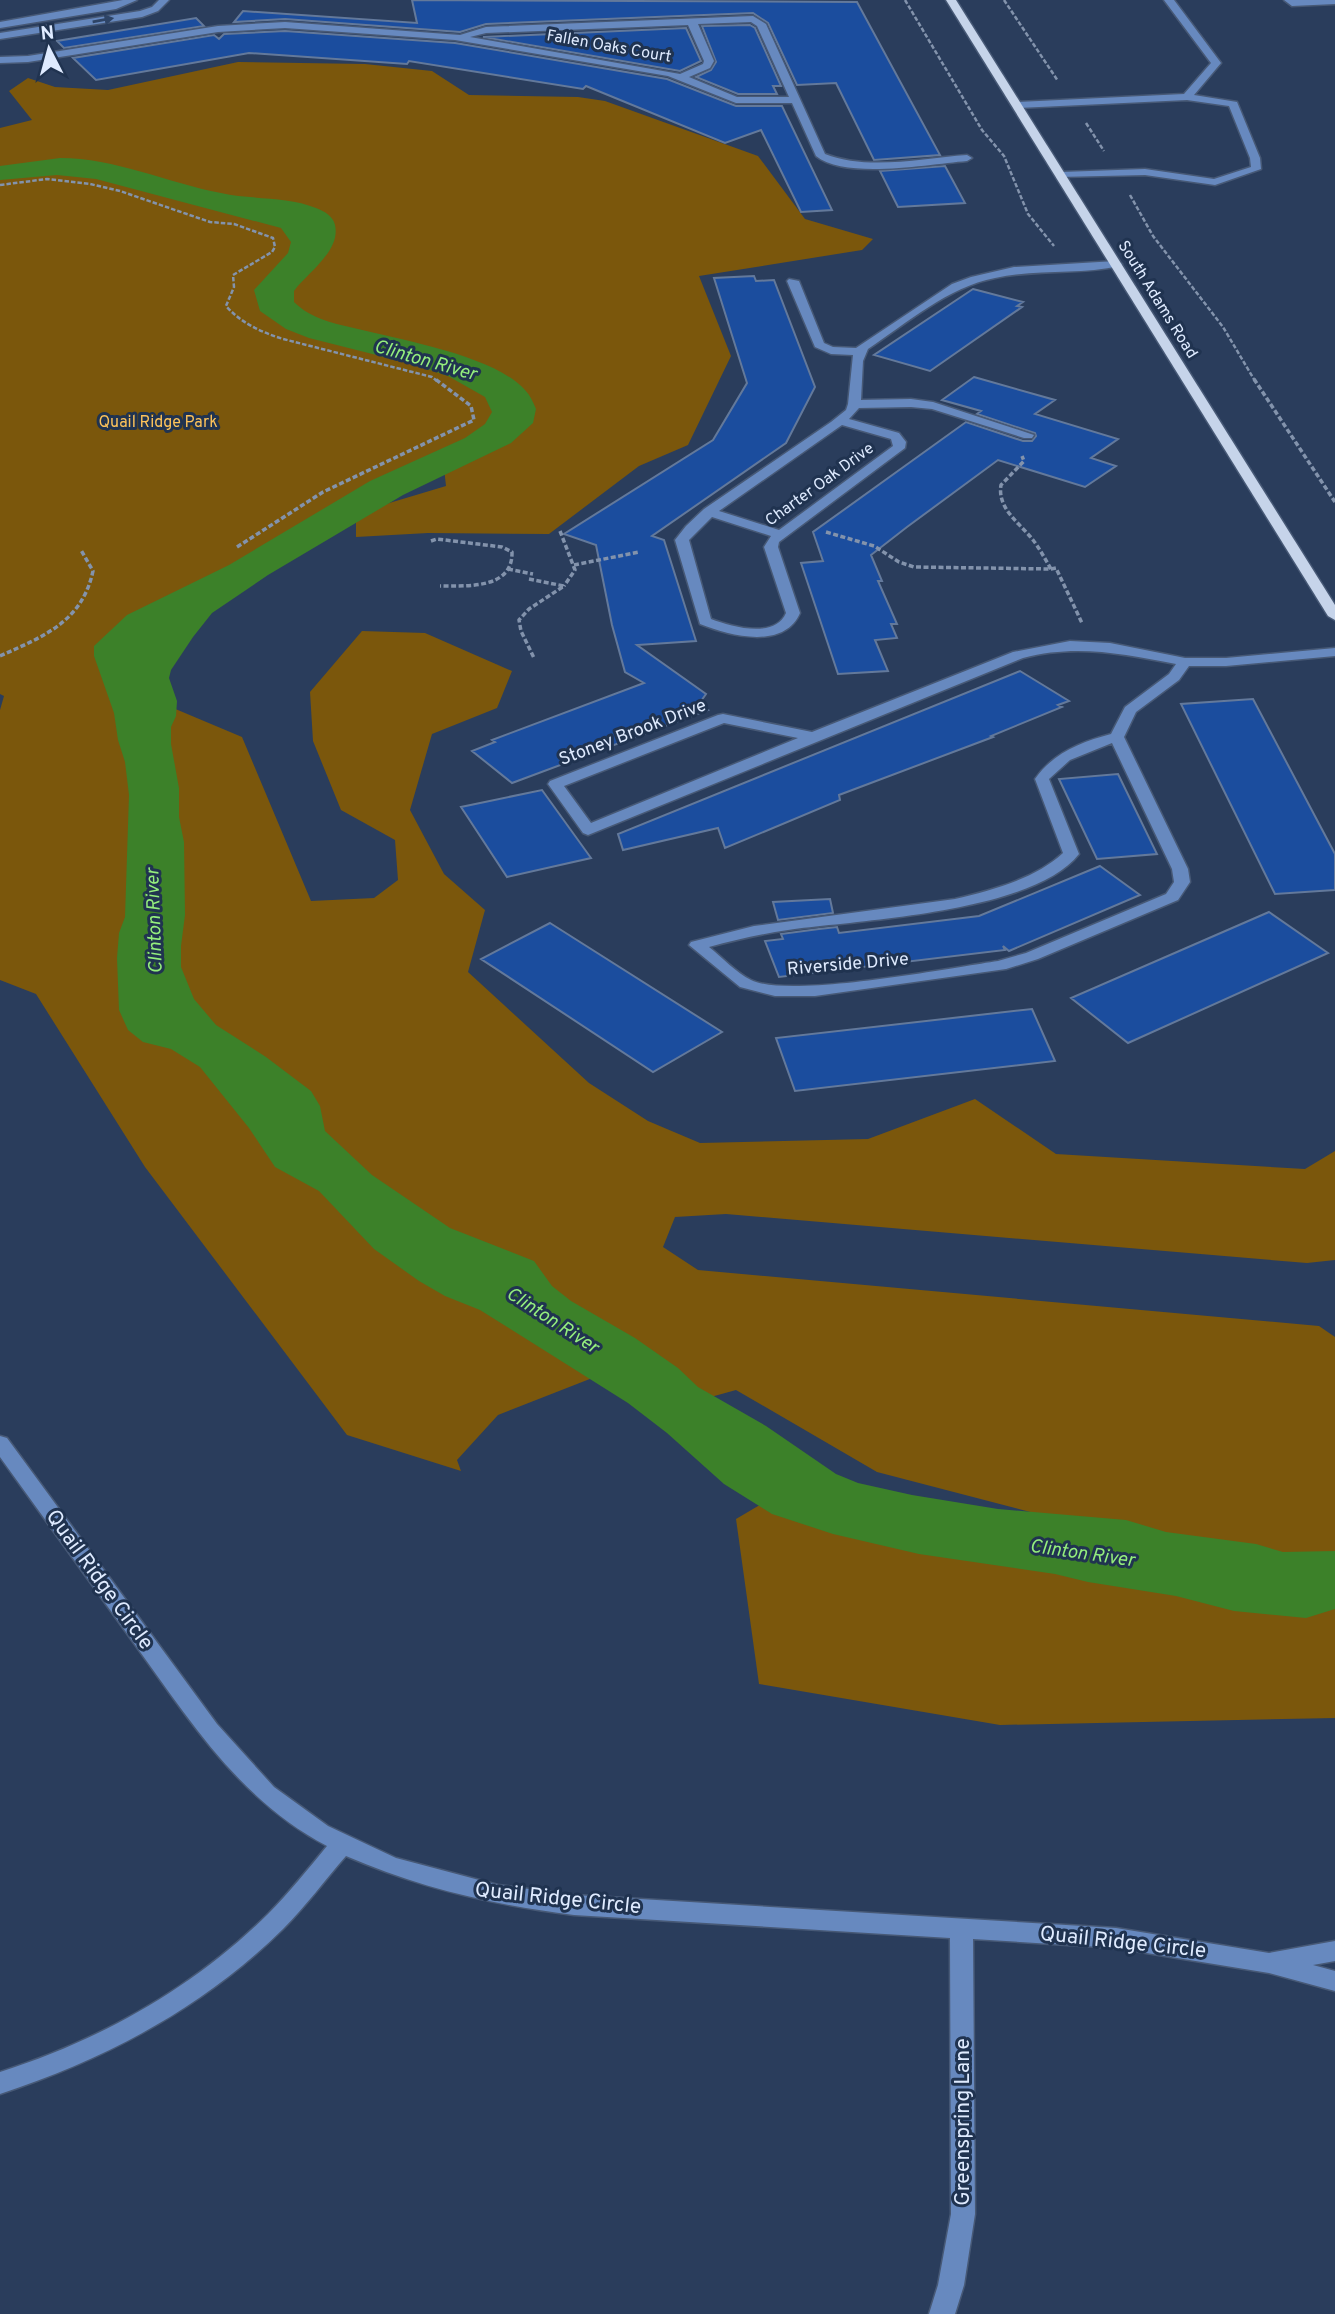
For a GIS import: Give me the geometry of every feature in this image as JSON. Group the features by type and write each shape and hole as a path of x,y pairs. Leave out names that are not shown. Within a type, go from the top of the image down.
{"main road":[{"name":"South Adams Road","path":"951,0 1335,616"}],"street":[{"path":"0,25 116,6 132,0"},
{"path":"0,36 142,14 155,9 164,0"},
{"path":"1168,0 1216,63 1187,97"},
{"path":"1291,1 1335,1"},
{"name":"Fallen Oaks Court","path":"455,37 486,30 742,18 761,24 821,156 831,163 967,158"},
{"path":"681,76 706,66 709,61 691,20"},
{"name":"Fallen Oaks Court","path":"0,60 28,59 249,25 285,25 455,37 681,76 736,100 795,100"},
{"path":"1018,105 1187,97 1233,104 1255,158 1256,169 1215,182 1144,172 1062,176"},
{"path":"793,281 819,345 831,350 859,352 969,280 1005,273 1116,264"},
{"path":"859,352 855,404 911,403 933,406 1028,435"},
{"name":"Charter Oak Drive","path":"841,421 895,436 900,442 899,448 779,534 771,547 793,613 792,621 787,627 776,631 718,628 705,621 682,540 685,533 709,512 841,421 855,404"},
{"path":"709,512 779,534"},
{"name":"Stoney Brook Drive","path":"814,737 723,718 555,784 588,830 1018,655 1045,648 1094,645 1185,662 1226,662 1335,652"},
{"path":"1116,737 1130,710 1174,677 1185,662"},
{"name":"Riverside Drive","path":"1116,737 1180,869 1182,882 1172,897 1044,951 1000,966 815,991 775,991 746,984 697,945 755,930 898,915 959,905 1004,891 1058,867 1072,854 1042,779 1048,769 1080,748 1116,737"},
{"name":"Quail Ridge Circle","path":"0,1443 209,1731 242,1770 287,1810 342,1844 417,1876 508,1898 574,1905 1116,1938 1269,1963 1335,1981"},
{"path":"0,2083 113,2040 199,1985 275,1922 342,1844"},
{"name":"Greenspring Lane","path":"942,2314 951,2285 963,2214 961,1928"},
{"name":"Quail Ridge Circle","path":"1269,1963 1335,1951"}],"path":[{"path":"905,0 982,130 1004,156 1028,214 1071,268"},
{"path":"1004,0 1118,172 1153,236 1223,327 1275,413 1335,502"},
{"path":"0,185 47,180 90,184 120,191 210,222 234,224 273,238 275,247 272,252 233,275 234,287 226,306 233,314 283,340 432,377 471,406 474,420 416,451 351,478 291,511 237,547"},
{"path":"1010,430 1024,461 1004,478 999,488 1001,497 1019,526 1040,549 1051,569"},
{"path":"534,658 521,631 519,620 529,609 564,586 575,569 573,559 561,546 560,531"},
{"path":"824,531 874,546 906,566 986,570 1056,568 1094,645"},
{"path":"431,541 437,539 502,547 512,552 513,558 508,569 493,582 476,586 440,586"},
{"path":"0,656 39,638 71,618 85,601 93,571 81,550"},
{"path":"574,565 639,552"},
{"path":"508,569 533,574 529,579 564,586"}],"green space":[{"name":"Quail Ridge Park","path":"238,62 365,64 432,71 469,95 578,97 605,101 758,156 805,219 873,239 862,250 699,276 731,356 688,445 639,466 549,534 428,533 356,537 356,513 446,486 444,468 403,468 116,684 242,737 311,901 374,898 398,880 395,840 341,810 313,741 310,692 362,631 425,633 512,671 497,708 432,734 410,810 444,874 485,910 468,972 589,1083 648,1121 700,1143 868,1139 975,1099 1056,1154 1305,1169 1335,1151 1335,1260 1307,1263 726,1214 675,1217 663,1247 698,1270 1319,1326 1335,1337 1335,1718 1000,1725 759,1684 736,1519 770,1499 1034,1513 877,1472 736,1390 682,1405 600,1375 498,1415 457,1460 461,1471 347,1435 145,1167 36,994 0,980 0,710 4,696 0,694 0,128 32,120 9,91 28,78 55,87 108,90"}],"water":[{"name":"Clinton River","path":"60,158 121,166 201,189 305,204 322,211 330,216 335,225 333,244 322,261 294,291 294,302 308,313 324,320 447,351 492,368 511,378 525,390 536,409 533,423 511,443 403,495 268,575 212,613 171,670 169,678 177,701 176,716 171,727 171,744 179,788 179,817 184,842 185,915 181,967 194,999 216,1025 266,1057 311,1091 320,1106 325,1131 372,1175 450,1228 534,1261 552,1286 571,1301 635,1338 678,1368 698,1387 766,1426 836,1474 858,1483 912,1495 998,1509 1126,1520 1166,1532 1256,1544 1283,1552 1335,1551 1335,1609 1306,1618 1234,1611 1176,1596 1055,1574 919,1554 833,1534 772,1514 724,1484 667,1433 628,1403 480,1310 445,1296 419,1281 374,1249 319,1191 275,1167 249,1128 200,1067 171,1049 143,1042 128,1030 119,1010 117,958 119,933 125,917 129,795 114,713 94,656 94,646 127,615 229,565 370,481 465,438 485,424 492,412 485,397 448,376 309,338 286,329 260,311 254,290 288,253 291,242 281,228 96,179 57,175 0,180 0,166"}],"building":[{"path":"412,0 857,2 940,155 874,160 836,83 797,85 768,23 753,13 486,24 460,32 285,19 234,22 243,11 417,23"},
{"path":"196,18 204,26 64,48 57,41"},
{"path":"750,25 755,28 781,86 773,86 777,94 738,94 696,77 711,70 716,62 702,26"},
{"path":"686,28 701,61 680,71 483,37"},
{"path":"285,31 455,43 667,79 736,106 782,106 832,210 801,212 761,130 725,143 586,86 583,89 409,61 407,64 249,53 96,80 73,58 214,35 219,39 224,34"},
{"path":"945,166 965,203 898,207 880,171"},
{"path":"754,276 756,281 774,280 815,387 786,443 652,536 664,540 696,641 637,645 706,694 699,704 708,710 512,783 472,751 495,742 492,740 644,683 625,672 612,625 596,545 564,534 713,440 747,383 714,278"},
{"path":"973,289 1023,302 1017,306 1022,307 930,371 874,355"},
{"path":"974,377 1055,400 1035,414 1118,439 1091,458 1116,466 1085,487 998,460 907,527 871,555 882,581 878,581 897,624 891,624 897,638 875,640 888,671 838,674 801,563 823,561 813,532 966,422 1023,441 1032,441 1035,433 977,414 981,411 942,400"},
{"path":"1020,671 1069,701 1058,705 1062,707 991,736 993,737 839,795 840,800 725,848 718,828 623,850 618,834"},
{"path":"1253,699 1335,854 1335,890 1275,894 1181,704"},
{"path":"1118,774 1157,854 1097,859 1059,779"},
{"path":"542,790 591,858 507,877 461,807"},
{"path":"1100,866 1140,895 1009,951 1003,946 1005,950 779,977 765,941 783,939 781,934 819,929 837,927 839,933 979,916"},
{"path":"830,899 833,913 778,920 773,902"},
{"path":"1269,912 1328,953 1128,1043 1071,998"},
{"path":"550,923 722,1032 653,1072 481,959"},
{"path":"1032,1009 1055,1061 795,1091 776,1038"}]}
